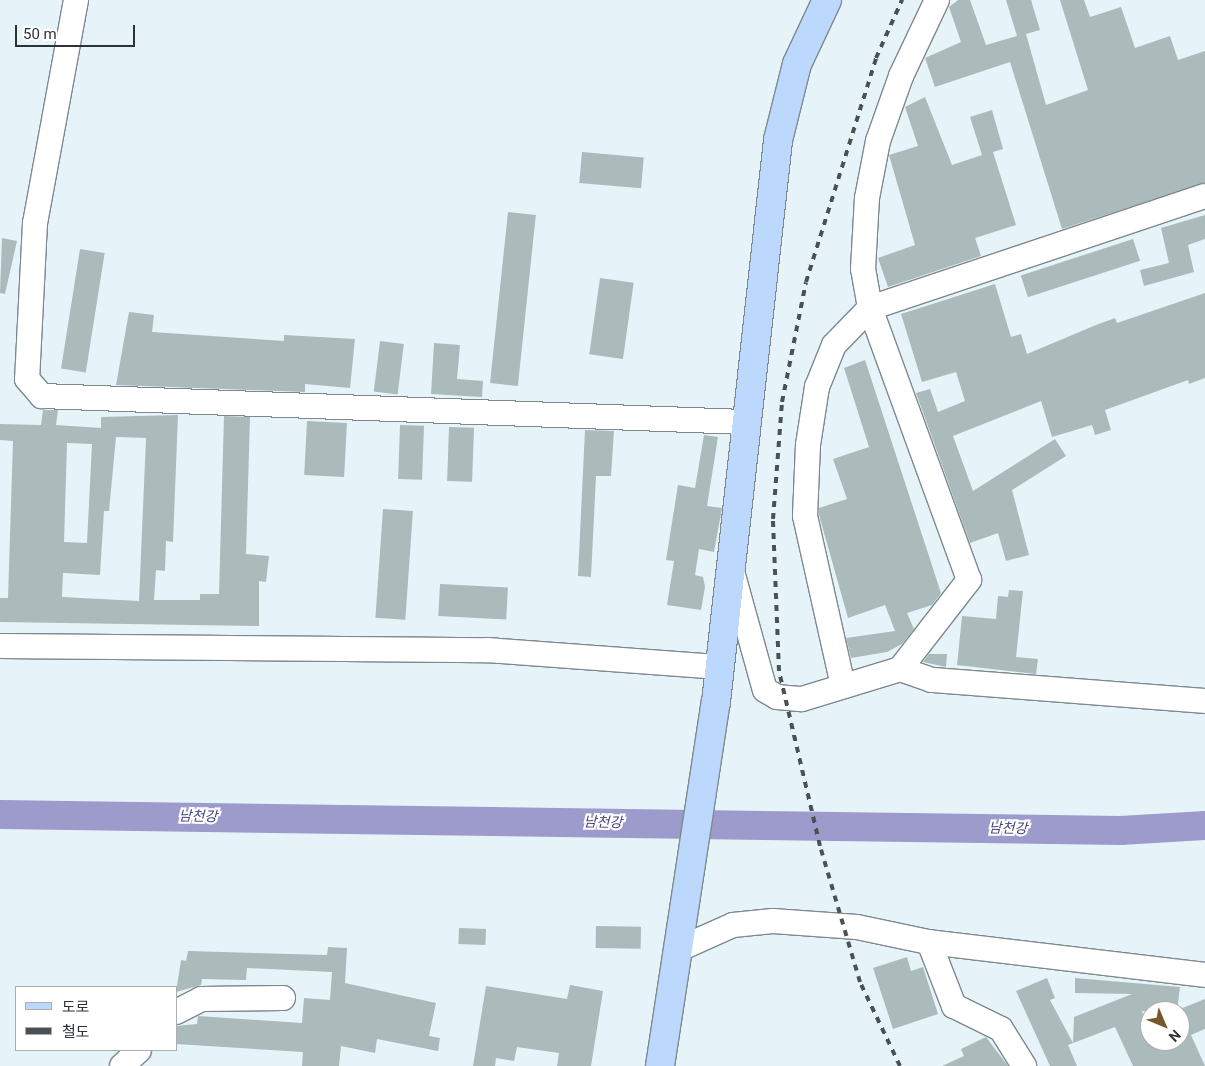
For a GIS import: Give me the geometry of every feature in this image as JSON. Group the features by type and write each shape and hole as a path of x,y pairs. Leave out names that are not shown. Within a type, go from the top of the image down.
{"main road":[{"path":"660,1066 682,911 716,702 732,571 746,422 778,140 797,64 827,0"}],"street":[{"path":"76,0 35,222 27,379 42,396 746,422"},
{"path":"900,669 969,580 870,308 864,269 872,168 890,104 937,0"},
{"path":"843,686 805,516 808,444 823,364 849,325 870,308 1205,196"},
{"path":"732,571 765,690 777,697 802,699 900,669 932,680 1205,701"},
{"path":"0,646 487,650 720,667"},
{"path":"677,950 733,925 773,921 857,927 929,942 1205,975"},
{"path":"929,942 954,1006 1002,1029 1024,1066"},
{"path":"178,1011 201,999 283,998"},
{"path":"122,1066 137,1051"}],"building":[{"path":"958,0 970,0 986,45 1017,36 1006,0 1031,0 1040,30 1026,34 1046,105 1088,90 1060,0 1084,0 1090,17 1121,7 1135,48 1170,36 1178,60 1205,51 1205,183 1062,229 1010,62 935,87 925,58 961,42 949,7"},
{"path":"925,97 952,165 982,155 970,117 992,110 1003,149 993,152 1016,225 975,238 981,256 888,287 878,258 915,245 889,155 918,146 905,107"},
{"path":"582,152 644,157 641,188 579,183"},
{"path":"508,212 536,215 518,386 490,383"},
{"path":"1205,215 1205,239 1188,245 1194,272 1144,286 1140,270 1169,263 1161,228"},
{"path":"2,238 17,241 5,294 0,293"},
{"path":"1133,239 1140,261 1028,297 1021,275"},
{"path":"80,249 105,253 86,372 61,369"},
{"path":"600,278 634,283 623,359 589,354"},
{"path":"995,284 1011,337 1021,334 1027,354 1115,318 1117,323 1205,293 1205,378 1189,384 1188,380 1105,410 1111,430 1095,435 1092,425 1052,437 1041,401 953,436 973,491 1055,439 1066,456 1012,490 1029,555 1006,561 998,533 970,543 916,393 930,389 938,412 965,401 956,372 922,382 901,314"},
{"path":"129,312 154,315 152,332 284,341 284,335 355,339 350,388 305,384 305,392 116,385"},
{"path":"380,341 404,344 398,395 374,392"},
{"path":"434,343 460,345 457,379 483,381 482,397 431,394"},
{"path":"865,360 941,593 932,605 907,613 914,629 902,644 887,652 851,658 846,638 895,631 885,605 848,618 819,515 819,508 847,499 833,459 869,447 844,368"},
{"path":"43,410 58,410 56,425 101,428 101,417 178,415 173,542 166,541 165,571 156,570 154,600 200,600 200,594 219,594 224,416 250,417 246,554 269,556 266,582 259,581 259,626 0,622 0,598 8,598 13,441 0,440 0,424 41,425","holes":["116,437 146,438 139,601 62,597 63,573 100,575 104,511 109,511","67,443 92,444 87,543 64,542"]},
{"path":"307,421 347,423 344,477 304,475"},
{"path":"400,425 424,426 422,480 398,479"},
{"path":"449,427 474,428 472,482 447,481"},
{"path":"585,430 614,431 611,476 596,476 591,577 578,576"},
{"path":"704,435 718,437 707,506 722,508 714,552 699,549 695,575 703,577 705,587 701,610 667,605 674,561 666,560 678,485 695,488"},
{"path":"383,509 413,511 405,620 375,618"},
{"path":"440,584 508,588 506,620 438,616"},
{"path":"1009,590 1023,591 1016,657 1038,659 1036,674 957,665 962,616 996,619 998,596 1008,597"},
{"path":"929,654 947,654 946,667 923,662"},
{"path":"596,926 641,927 641,949 596,948"},
{"path":"459,928 486,929 485,945 458,944"},
{"path":"328,947 347,948 345,983 436,1003 429,1036 440,1038 438,1051 377,1039 375,1053 341,1046 339,1066 302,1066 303,1052 178,1044 178,1026 197,1024 198,1016 302,1023 304,998 330,1000 332,972 247,968 246,980 202,979 201,985 178,991 177,986 181,960 186,961 188,951 327,955"},
{"path":"907,957 911,971 923,967 938,1014 893,1029 873,968"},
{"path":"1047,978 1055,998 1050,1000 1073,1043 1074,1017 1132,994 1075,993 1075,978 1180,987 1178,1001 1140,1001 1140,1051 1190,1051 1190,1005 1205,999 1205,1029 1191,1035 1205,1066 1133,1066 1115,1027 1068,1045 1077,1066 1050,1066 1016,991"},
{"path":"570,985 603,991 591,1066 557,1066 559,1053 517,1047 514,1061 496,1058 495,1066 473,1066 486,986 567,999"},
{"path":"986,1037 1008,1066 942,1066 964,1056 961,1049"}],"waterway":[{"name":"남천강","path":"0,814 1120,830 1205,825"}],"railway":[{"path":"900,1066 860,982 820,846 779,671 773,519 782,402 806,282 876,58 902,0"}]}
